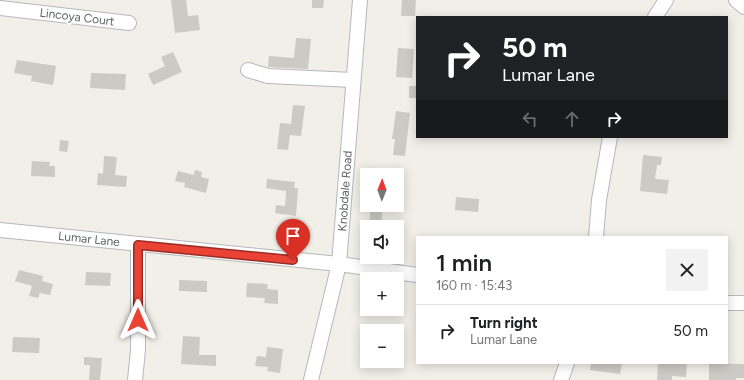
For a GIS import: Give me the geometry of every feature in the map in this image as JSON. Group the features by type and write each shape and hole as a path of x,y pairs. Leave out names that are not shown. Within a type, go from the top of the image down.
{"street":[{"name":"Knobdale Road","path":"311,380 339,264 360,0"},
{"path":"656,16 666,0"},
{"path":"736,0 744,7"},
{"name":"Lincoya Court","path":"0,8 129,23"},
{"path":"248,70 268,76 353,80"},
{"path":"596,236 599,200 610,138"},
{"name":"Lumar Lane","path":"0,230 339,264 416,275"},
{"path":"135,380 138,350 138,245"},
{"path":"728,303 744,303"},
{"path":"561,380 567,364"}],"building":[{"path":"171,0 186,0 188,16 198,15 200,30 175,33"},
{"path":"312,0 324,0 323,8 312,8"},
{"path":"402,0 416,0 415,16 401,16"},
{"path":"296,38 311,39 308,69 268,67 269,56 294,58"},
{"path":"398,48 414,49 412,78 396,77"},
{"path":"173,52 182,72 153,85 148,74 165,66 161,57"},
{"path":"17,60 56,66 53,85 31,81 32,76 14,73"},
{"path":"91,73 126,74 125,90 90,88"},
{"path":"409,86 416,86 416,98 409,98"},
{"path":"293,105 305,106 301,136 290,135 288,150 277,149 280,123 291,124"},
{"path":"396,111 410,113 405,156 393,155 395,139 392,139"},
{"path":"60,140 69,141 67,152 59,151"},
{"path":"643,155 662,157 661,165 657,165 655,179 669,180 667,194 640,191"},
{"path":"104,156 117,157 115,175 127,176 126,187 97,185 98,173 103,174"},
{"path":"32,161 50,162 49,166 55,166 55,177 31,176"},
{"path":"195,170 202,172 201,177 209,179 206,193 184,187 185,183 175,181 178,171 194,175"},
{"path":"267,179 295,182 294,188 298,188 296,216 275,213 276,205 285,206 286,191 266,188"},
{"path":"456,197 479,199 478,212 455,210"},
{"path":"370,212 382,212 382,220 370,220"},
{"path":"19,270 43,276 42,281 53,284 50,295 40,293 38,298 29,296 32,286 15,281"},
{"path":"86,272 111,273 110,286 85,285"},
{"path":"179,280 207,281 207,292 179,291"},
{"path":"247,283 268,284 267,289 278,290 278,304 264,303 265,298 246,297"},
{"path":"183,336 200,337 199,355 216,355 216,366 181,364"},
{"path":"13,337 40,338 39,353 12,352"},
{"path":"267,347 283,349 280,373 267,371 268,367 255,366 257,356 266,357"},
{"path":"84,357 102,358 100,380 89,380 90,365 84,365"},
{"path":"591,364 622,364 620,374 590,370"},
{"path":"658,364 687,364 686,377 672,376 672,380 657,380"},
{"path":"709,364 744,364 744,378 736,378 736,380 709,380"}],"route":[{"path":"138,320 138,245 293,260"}]}
